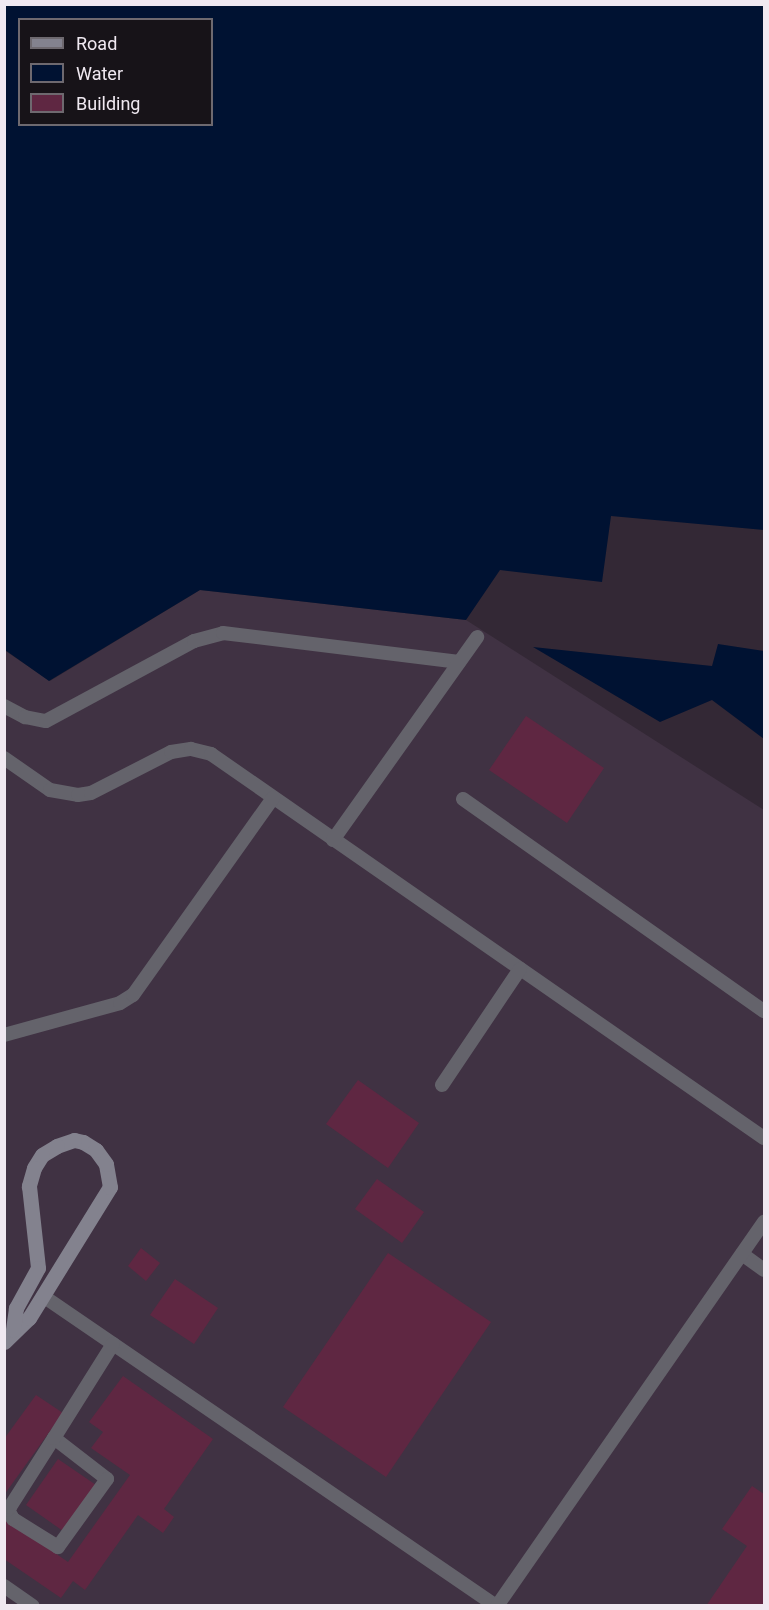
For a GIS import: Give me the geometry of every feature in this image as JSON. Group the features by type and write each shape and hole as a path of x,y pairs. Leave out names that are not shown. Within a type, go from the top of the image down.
{"street":[{"path":"74,1140 83,1142 96,1150 106,1164 110,1187 29,1318 9,1336 16,1308 38,1269 29,1186 34,1168 42,1155 57,1146 74,1140"}],"lane":[{"path":"4,706 34,721 46,721 194,641 223,633 459,662"},
{"path":"333,840 477,637"},
{"path":"4,758 50,790 78,795 91,793 171,752 191,749 211,754 765,1138"},
{"path":"4,1035 120,1003 133,995 273,798"},
{"path":"463,799 765,1011"},
{"path":"442,1085 520,969"},
{"path":"43,1296 496,1605 765,1222"},
{"path":"742,1254 765,1270"},
{"path":"54,1438 107,1479 58,1547 14,1519 8,1510 113,1344"},
{"path":"4,1586 33,1605"}],"shaded area":[{"path":"200,590 466,620 764,810 764,1605 5,1605 4,650 50,681"}],"water":[{"path":"4,5 764,5 764,530 611,516 602,582 500,570 466,620 200,590 49,681 5,650"},
{"path":"718,644 764,651 764,739 712,700 660,722 533,647 712,666"}],"building":[{"path":"526,716 604,768 567,823 489,770"},
{"path":"358,1080 419,1123 388,1168 326,1124"},
{"path":"377,1179 424,1212 402,1243 355,1209"},
{"path":"141,1248 160,1263 146,1281 128,1266"},
{"path":"388,1253 491,1322 386,1477 283,1407"},
{"path":"175,1279 218,1308 194,1344 150,1315"},
{"path":"123,1376 213,1439 164,1509 174,1517 163,1533 138,1515 85,1590 73,1581 61,1598 4,1559 4,1518 68,1562 130,1475 91,1448 103,1432 89,1422"},
{"path":"36,1395 63,1413 4,1495 4,1439"},
{"path":"58,1459 96,1485 63,1531 26,1505"},
{"path":"752,1486 764,1494 764,1606 706,1606 747,1546 722,1529"}]}
